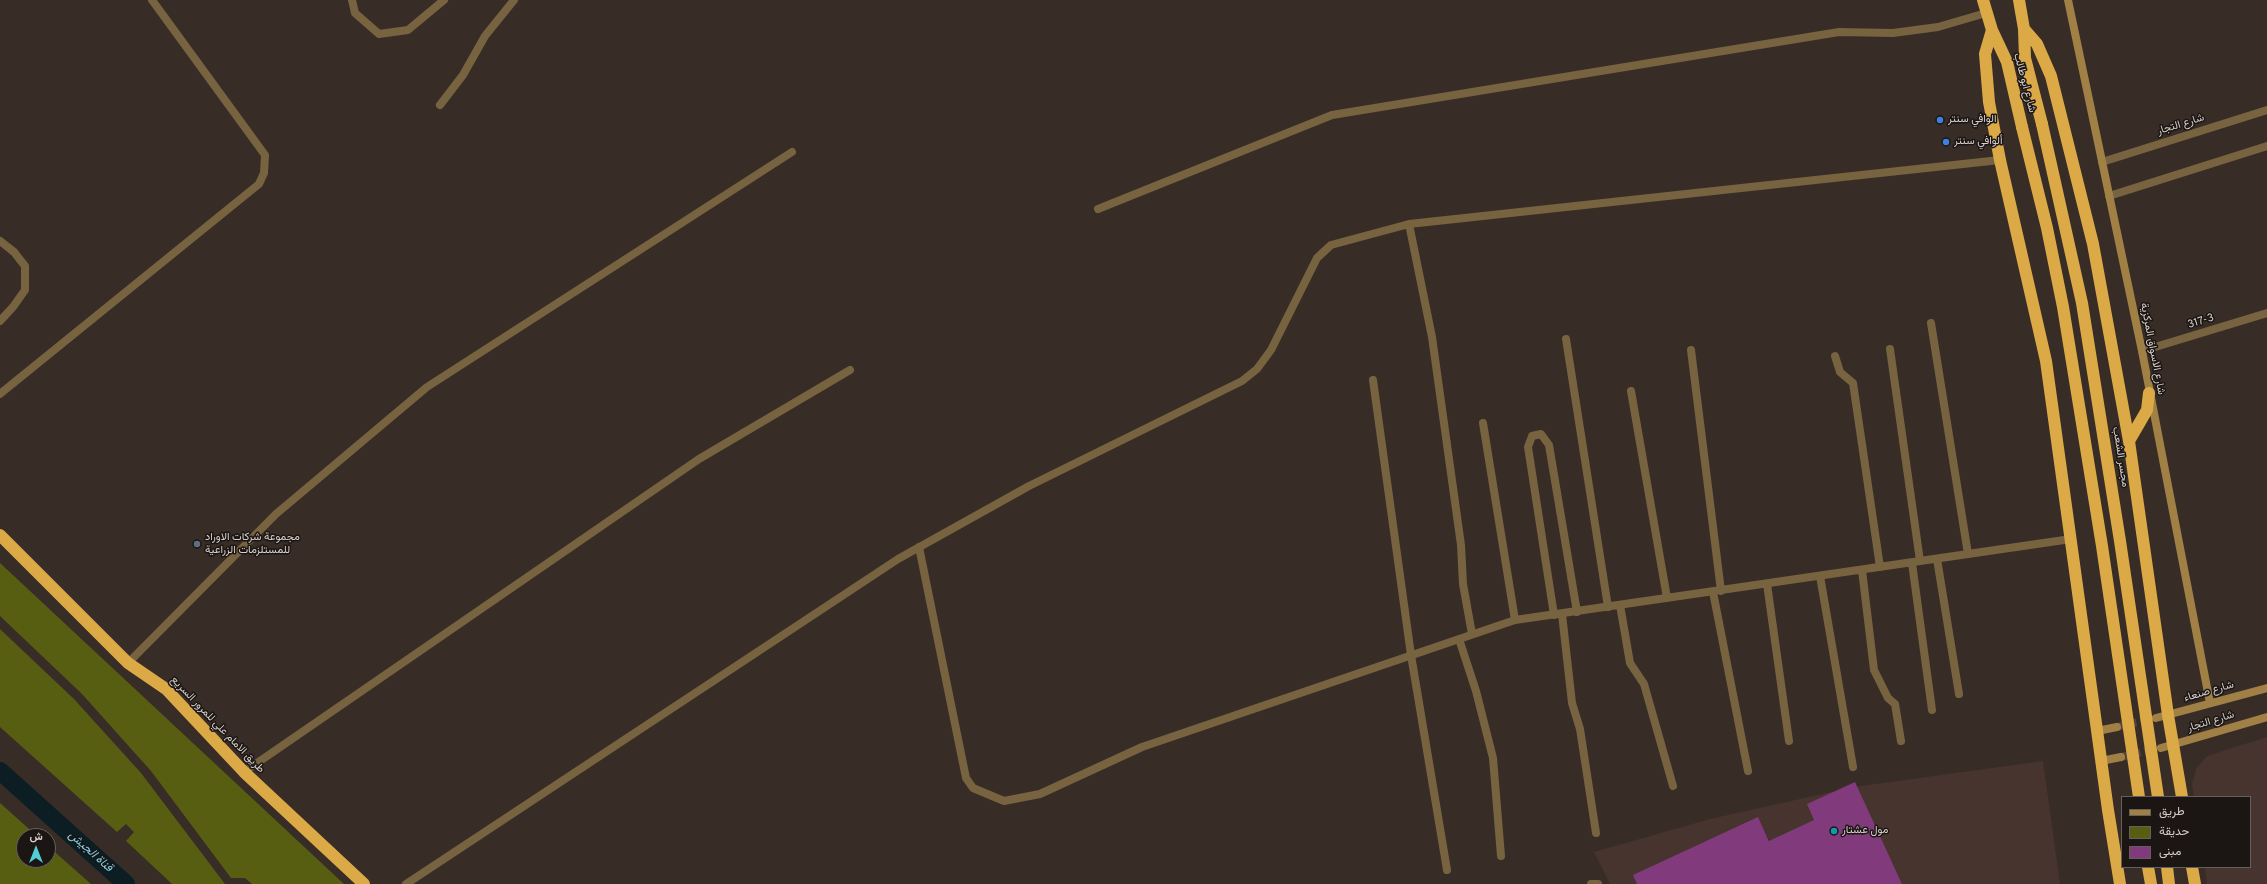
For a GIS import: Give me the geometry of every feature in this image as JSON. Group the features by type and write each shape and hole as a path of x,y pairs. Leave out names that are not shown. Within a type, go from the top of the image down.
{"highway":[{"name":"شارع ابو طالب","path":"1983,0 1992,30 2007,62 2047,228 2063,307 2102,546 2139,796"},
{"name":"شارع ابو طالب","path":"2019,0 2024,29 2025,58 2042,124"},
{"path":"2024,29 2037,44 2051,76 2093,244 2129,441 2162,717 2167,746 2182,796"},
{"path":"1992,30 1985,54 1985,74 2000,160 2046,361 2101,761 2120,884"},
{"name":"مجسر الشعب","path":"2042,124 2083,310 2120,541 2158,796"},
{"path":"2129,441 2147,410 2149,394"},
{"name":"طريق الامام علي للمرور السريع","path":"0,535 128,664 166,689 244,772 364,884"},
{"path":"2148,868 2150,884"},
{"path":"2167,868 2169,884"},
{"path":"2192,868 2195,884"}],"street":[{"path":"0,394 259,184 264,173 264,155 152,0"},
{"path":"352,0 355,13 379,34 408,30 444,0"},
{"path":"440,105 463,75 485,36 514,0"},
{"name":"شارع الاسواق المركزية","path":"2068,0 2142,351 2149,394 2210,703"},
{"path":"1098,210 1332,115 1839,32 1893,33 1938,27 1986,13"},
{"name":"شارع التجار","path":"2102,162 2267,110"},
{"path":"2110,196 2267,146"},
{"path":"128,664 276,514 427,387 792,152"},
{"path":"406,884 919,547 1029,486 1242,381 1256,369 1271,350 1317,258 1330,245 1409,224 2000,160"},
{"path":"1409,224 1432,337 1461,544 1463,584 1472,634"},
{"path":"0,241 14,252 25,266 25,290 13,307 0,321"},
{"name":"317-3","path":"2142,351 2267,313"},
{"path":"1931,323 1968,554"},
{"path":"1566,339 1608,607"},
{"path":"1890,349 1916,562 1932,710"},
{"path":"1691,350 1717,591 1748,771"},
{"path":"1835,356 1840,372 1854,383 1880,567"},
{"path":"244,772 700,458 850,370"},
{"path":"1373,380 1411,655 1447,870"},
{"path":"1631,391 1667,598"},
{"path":"1483,423 1515,620"},
{"path":"1577,612 1549,445 1541,434 1532,436 1528,447 1558,614 1572,703 1580,729 1596,834"},
{"path":"919,547 966,778 973,788 1004,800 1040,794 1142,747 1515,620 2070,539"},
{"path":"1937,559 1960,694"},
{"path":"1862,570 1874,670 1888,698 1895,704 1901,741"},
{"path":"1820,576 1854,767"},
{"path":"1767,584 1789,741"},
{"path":"1620,605 1630,663 1644,684 1673,786"},
{"path":"1459,639 1476,691 1493,758 1502,856"},
{"name":"شارع صنعاء","path":"2162,717 2267,688"},
{"name":"شارع التجار","path":"2167,746 2267,717"},
{"path":"2097,731 2117,727"},
{"path":"2101,761 2121,757"},
{"path":"1591,884 1598,884"}],"shaded area":[{"path":"2267,737 2267,884 2207,884 2205,868 2251,868 2251,796 2194,796 2192,784 2196,769 2207,756"},
{"path":"2043,761 2060,884 1610,884 1594,852 1710,819 1854,787"}],"green space":[{"path":"0,563 344,884 252,884 245,878 231,878 151,771 82,694 0,616"},
{"path":"0,629 74,699 141,773 225,884 172,884 126,841 134,832 126,824 117,832 0,727"},
{"path":"0,803 28,828 16,828 16,868 56,868 56,853 91,884 0,884"}],"building":[{"name":"مول عشتار","path":"1855,782 1902,884 1637,884 1633,875 1758,817 1769,841 1814,820 1807,804"}],"waterway":[{"name":"قناة الجيش","path":"0,771 126,884"}],"tunnel":[{"path":"2117,727 2150,719"},
{"path":"2121,757 2155,749"}],"place":[{"name":"الوافي سنتر","path":"1940,120"},
{"name":"ألوافي سنتر","path":"1946,142"},
{"name":"مجموعة شركات الاوراد للمستلزمات الزراعية","path":"197,544"},
{"name":"مول عشتار","path":"1834,831"}]}
